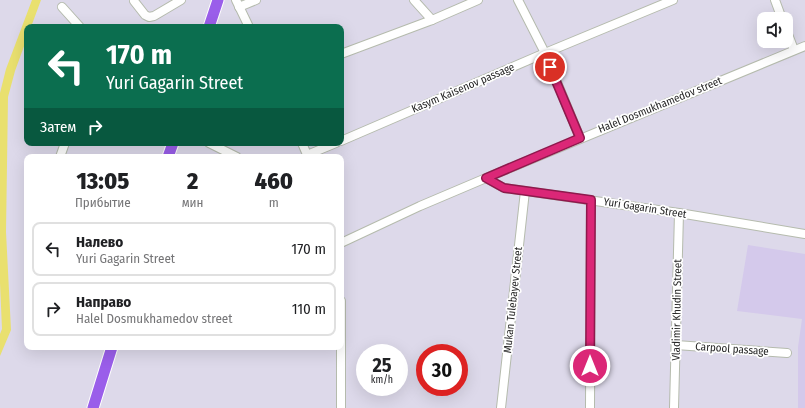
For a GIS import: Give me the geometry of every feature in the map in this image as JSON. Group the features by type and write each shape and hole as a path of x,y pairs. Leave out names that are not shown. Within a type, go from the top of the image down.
{"main road":[{"path":"210,24 218,0"},
{"path":"93,408 111,350"}],"street":[{"path":"134,0 145,15 149,17 154,16 181,0"},
{"path":"248,24 238,3 256,0"},
{"path":"414,0 432,20"},
{"path":"344,53 432,20 478,0"},
{"path":"518,0 544,53 580,138"},
{"name":"Kasym Kaisenov passage","path":"344,140 544,53 673,0"},
{"path":"775,0 779,12"},
{"path":"62,7 77,24"},
{"name":"Halel Dosmukhamedov street","path":"344,241 420,206 580,138 805,46"},
{"path":"215,146 230,154"},
{"path":"312,154 330,146"},
{"name":"Yuri Gagarin Street","path":"486,178 504,188 679,213 805,234"},
{"name":"Mukan Tulebayev Street","path":"501,408 525,191"},
{"path":"590,408 591,200"},
{"name":"Vladimir Khudin Street","path":"674,408 679,213"},
{"name":"Carpool passage","path":"676,345 787,353"},
{"path":"341,350 341,408"}],"shaded area":[{"path":"32,0 41,0 32,24 24,24 24,46 8,97 6,232 11,330 0,356 0,334 2,329 0,283 0,93 6,69"},
{"path":"748,245 805,254 805,408 798,408 798,347 802,319 737,311"}],"route":[{"path":"550,67 580,138 486,178 504,188 591,200 590,366"}]}
